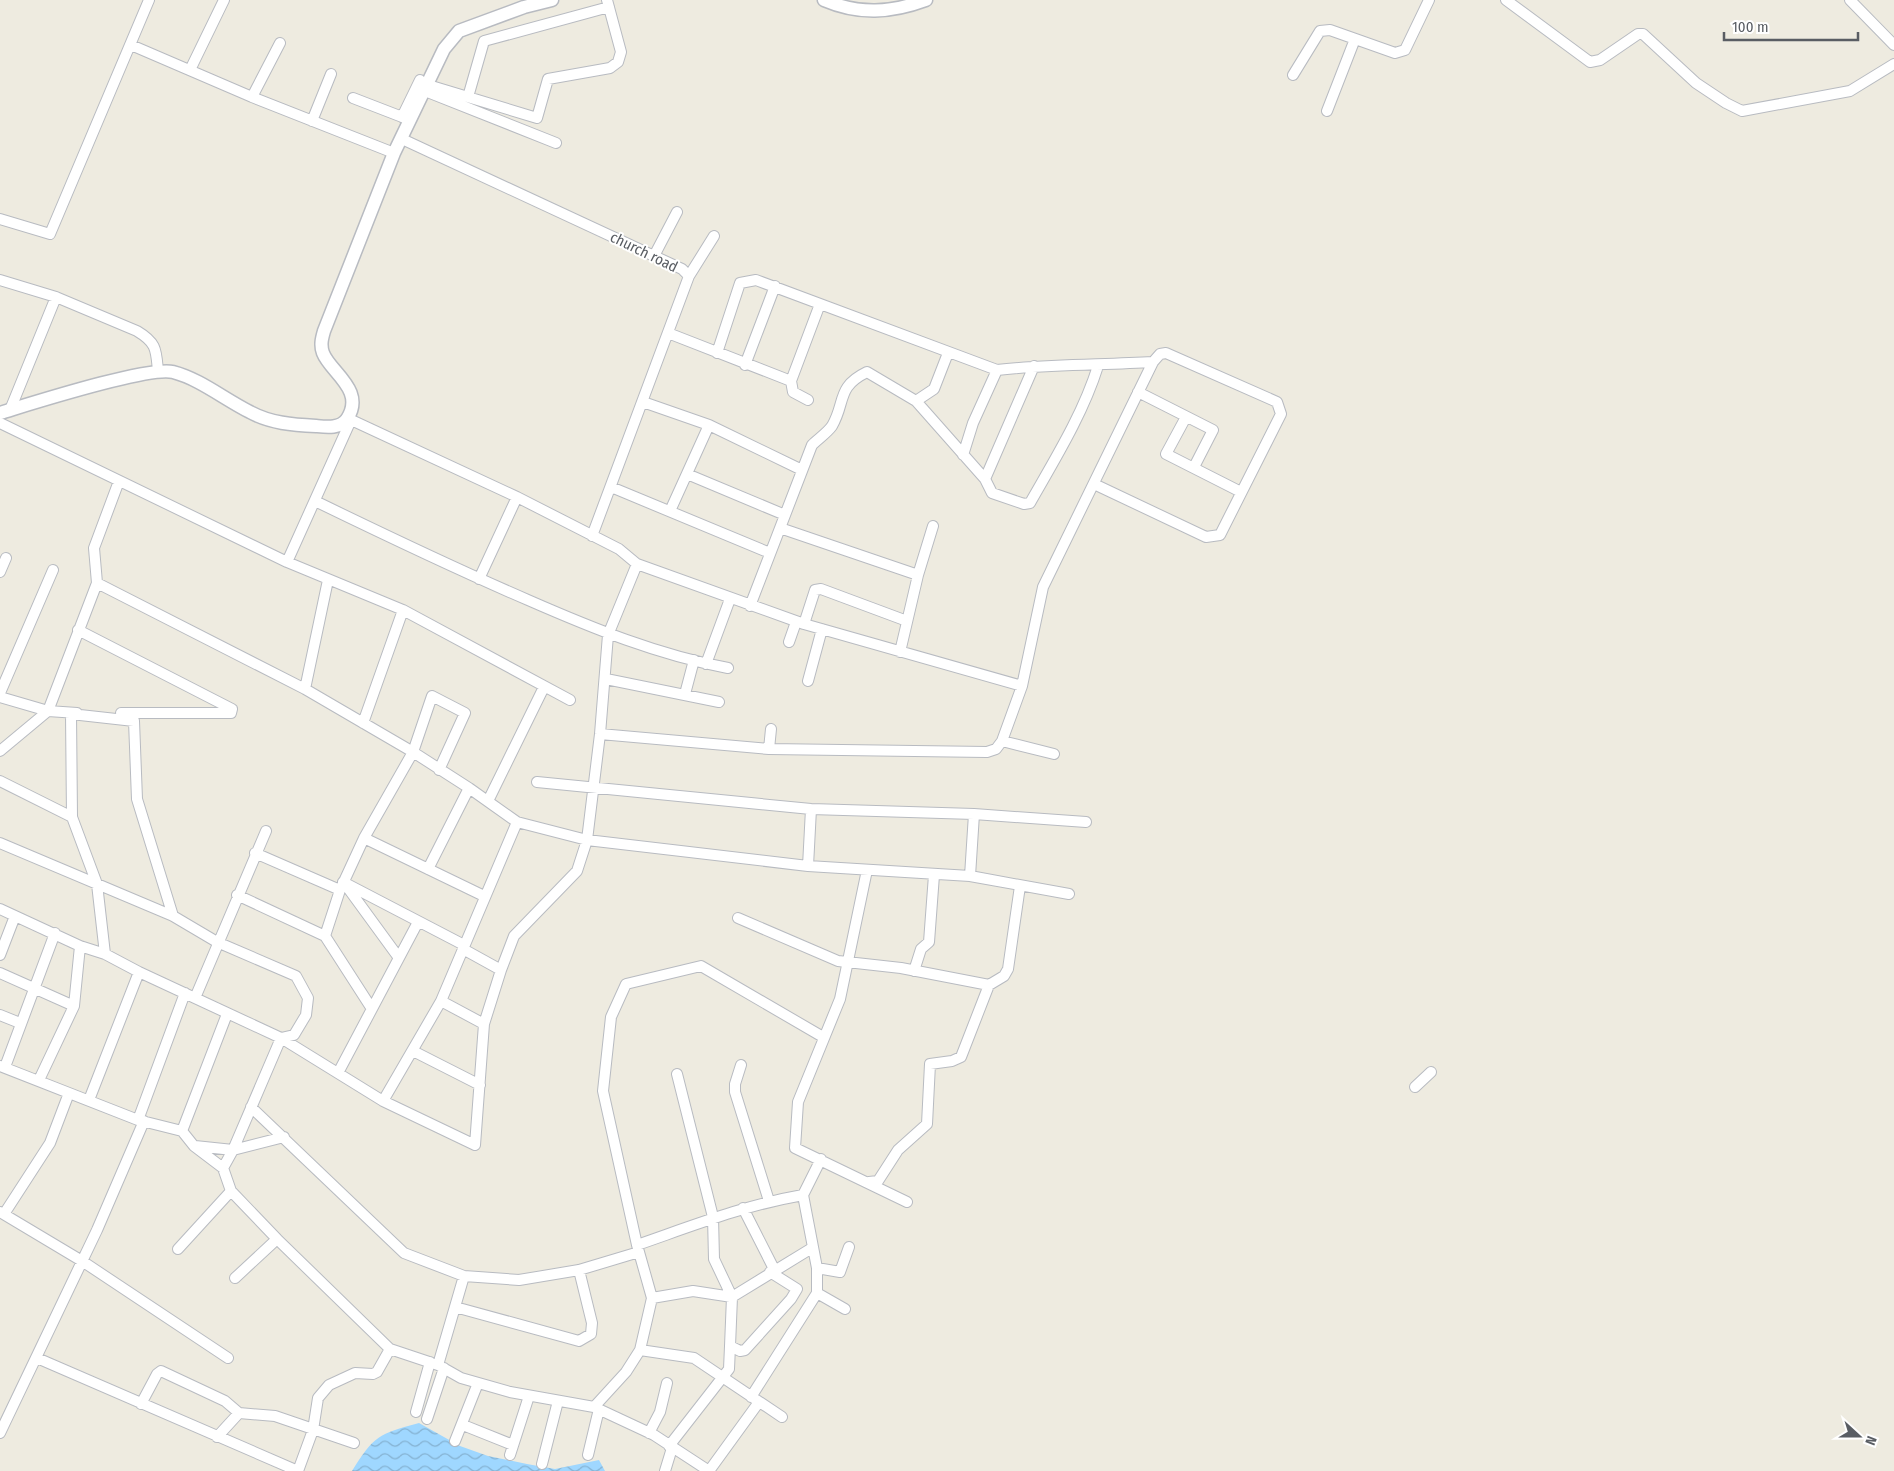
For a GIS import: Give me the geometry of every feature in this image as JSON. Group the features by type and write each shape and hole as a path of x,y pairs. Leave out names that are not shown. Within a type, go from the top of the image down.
{"street":[{"path":"0,220 50,234 149,0"},
{"path":"190,70 224,0"},
{"path":"287,562 349,419 352,402 350,391 342,376 326,360 321,343 394,153 402,139 406,119 444,49 459,31 523,4 552,0"},
{"path":"824,0 849,10 864,12 909,6 926,0"},
{"path":"1293,75 1320,31 1330,30 1395,53 1405,50 1429,0"},
{"path":"1506,0 1590,62 1600,60 1638,34 1643,34 1696,83 1726,104 1742,111 1850,91 1894,64"},
{"path":"1850,0 1894,45"},
{"path":"424,85 537,118 548,79 610,68 618,62 621,52 608,4 484,41 468,97"},
{"path":"1326,111 1355,39"},
{"path":"252,96 280,43"},
{"path":"131,45 394,153"},
{"path":"312,120 331,74"},
{"path":"424,85 556,143"},
{"path":"353,98 406,119"},
{"name":"church road","path":"402,139 682,269 689,276 592,536"},
{"path":"654,256 677,212"},
{"path":"689,276 714,236"},
{"path":"717,353 740,283 756,280 997,370 1034,366 1098,366 1153,362"},
{"path":"0,281 56,297 148,338 156,349 158,371"},
{"path":"745,365 775,286"},
{"path":"5,412 56,297"},
{"path":"808,400 793,392 790,381 820,304"},
{"path":"668,333 745,365 790,381"},
{"path":"916,401 934,389 948,353"},
{"path":"600,734 769,749 987,752 996,749 1002,741 1022,686 1043,587 1153,362 1160,354 1166,353 1277,402 1281,414 1220,536 1206,537 1094,484"},
{"path":"985,479 1034,366"},
{"path":"750,606 812,446 831,426 847,386 856,378 867,372 916,401 985,479 992,493 1024,504 1030,504 1090,391 1098,366"},
{"path":"963,455 973,423 997,370"},
{"path":"5,412 158,371 171,372 192,379 251,413 271,421 326,427 341,424 349,419"},
{"path":"1138,392 1213,430 1194,467"},
{"path":"643,402 709,424 802,470"},
{"path":"1186,417 1166,454 1242,492"},
{"path":"349,419 517,497 619,549 637,564 800,623 1022,686"},
{"path":"0,424 287,562 403,610 570,700"},
{"path":"670,511 709,424"},
{"path":"687,474 785,515"},
{"path":"0,751 48,711 97,583 94,548 119,481"},
{"path":"611,487 770,553"},
{"path":"479,579 517,497"},
{"path":"315,501 479,579 608,635 706,664 728,668"},
{"path":"900,652 918,575 933,526"},
{"path":"780,528 918,575"},
{"path":"0,572 6,558"},
{"path":"0,909 80,946 105,954 227,1014 281,1038 384,1101 475,1144 484,1024 501,970 514,936 577,871 586,840 606,680 608,635 637,564"},
{"path":"53,570 0,695 48,711 134,721 137,799 173,916"},
{"path":"305,689 328,580"},
{"path":"97,583 305,689 413,752 517,822 586,840 808,866 970,876 1069,894"},
{"path":"789,642 815,590 820,589 907,621"},
{"path":"706,664 730,598"},
{"path":"363,723 403,610"},
{"path":"808,681 822,629"},
{"path":"71,714 85,712 231,713 232,710 78,630"},
{"path":"685,694 694,660"},
{"path":"606,680 719,702"},
{"path":"488,801 544,687"},
{"path":"325,936 342,886 364,838 413,752 432,696 465,713 439,770"},
{"path":"71,714 72,817 97,884 105,954"},
{"path":"769,749 771,729"},
{"path":"1002,741 1054,754"},
{"path":"0,781 72,817"},
{"path":"537,782 810,809 974,814 1086,822"},
{"path":"428,869 469,788"},
{"path":"808,866 810,809"},
{"path":"970,876 974,814"},
{"path":"384,1101 440,1000 517,822"},
{"path":"196,998 217,942 266,831"},
{"path":"364,838 484,896"},
{"path":"0,843 173,916 217,942 296,976 308,998 306,1016 294,1035 281,1038"},
{"path":"255,854 342,886 418,922 501,970"},
{"path":"867,870 840,999 798,1102 795,1148 869,1182 907,1202"},
{"path":"914,971 921,949 929,942 934,875"},
{"path":"342,886 399,958"},
{"path":"869,1182 878,1182 898,1150 927,1124 930,1064 952,1061 961,1057 989,985 1004,976 1008,969 1020,886"},
{"path":"237,895 325,936 372,1009"},
{"path":"0,955 15,916"},
{"path":"738,918 848,964 914,971 989,985"},
{"path":"338,1073 418,922"},
{"path":"55,933 36,988 2,1066 141,1120 182,1131 194,1146 223,1168 231,1191 277,1239 390,1349 437,1365 461,1378 478,1383 529,1396 597,1408 649,1433 709,1471 755,1400 817,1293 817,1268 803,1195 821,1159"},
{"path":"39,1080 74,1006 80,946"},
{"path":"588,1455 597,1408 626,1372 640,1350 652,1298 638,1249 603,1091 610,1017 626,984 701,966 823,1037"},
{"path":"89,1100 139,972"},
{"path":"0,973 74,1006"},
{"path":"0,1433 82,1262 141,1120 185,993"},
{"path":"440,1000 484,1024"},
{"path":"182,1131 227,1014"},
{"path":"0,1015 20,1023"},
{"path":"223,1168 233,1150 281,1038"},
{"path":"413,1051 480,1085"},
{"path":"740,1065 735,1092 769,1201"},
{"path":"1415,1087 1431,1072"},
{"path":"665,1471 671,1447 729,1369 732,1297 714,1260 713,1217 677,1074"},
{"path":"69,1093 50,1143 2,1213 82,1262 228,1358"},
{"path":"251,1107 284,1136 404,1253 464,1276 519,1280 579,1270 638,1249 713,1217 769,1201 803,1195"},
{"path":"194,1146 233,1150 284,1136"},
{"path":"178,1248 231,1191"},
{"path":"730,1346 740,1351 745,1350 791,1300 796,1289 772,1271 743,1208"},
{"path":"235,1278 277,1239"},
{"path":"817,1268 840,1272 849,1247"},
{"path":"652,1298 693,1291 732,1297 812,1248"},
{"path":"455,1308 580,1341 591,1334 592,1323 579,1270"},
{"path":"416,1412 437,1365 464,1276"},
{"path":"817,1293 845,1309"},
{"path":"37,1358 298,1471 313,1430 318,1398 329,1385 355,1373 372,1374 377,1372 390,1349"},
{"path":"640,1350 694,1358 782,1417"},
{"path":"427,1419 437,1365"},
{"path":"141,1404 157,1374 161,1372 225,1401 239,1413 275,1416 354,1443"},
{"path":"455,1441 478,1383"},
{"path":"649,1433 660,1412 667,1384"},
{"path":"463,1424 512,1450 529,1396"},
{"path":"542,1464 558,1401"},
{"path":"217,1437 239,1413"}],"water":[{"path":"419,1423 460,1446 488,1456 555,1469 599,1460 605,1471 352,1471 366,1450 378,1438 394,1430"}]}
